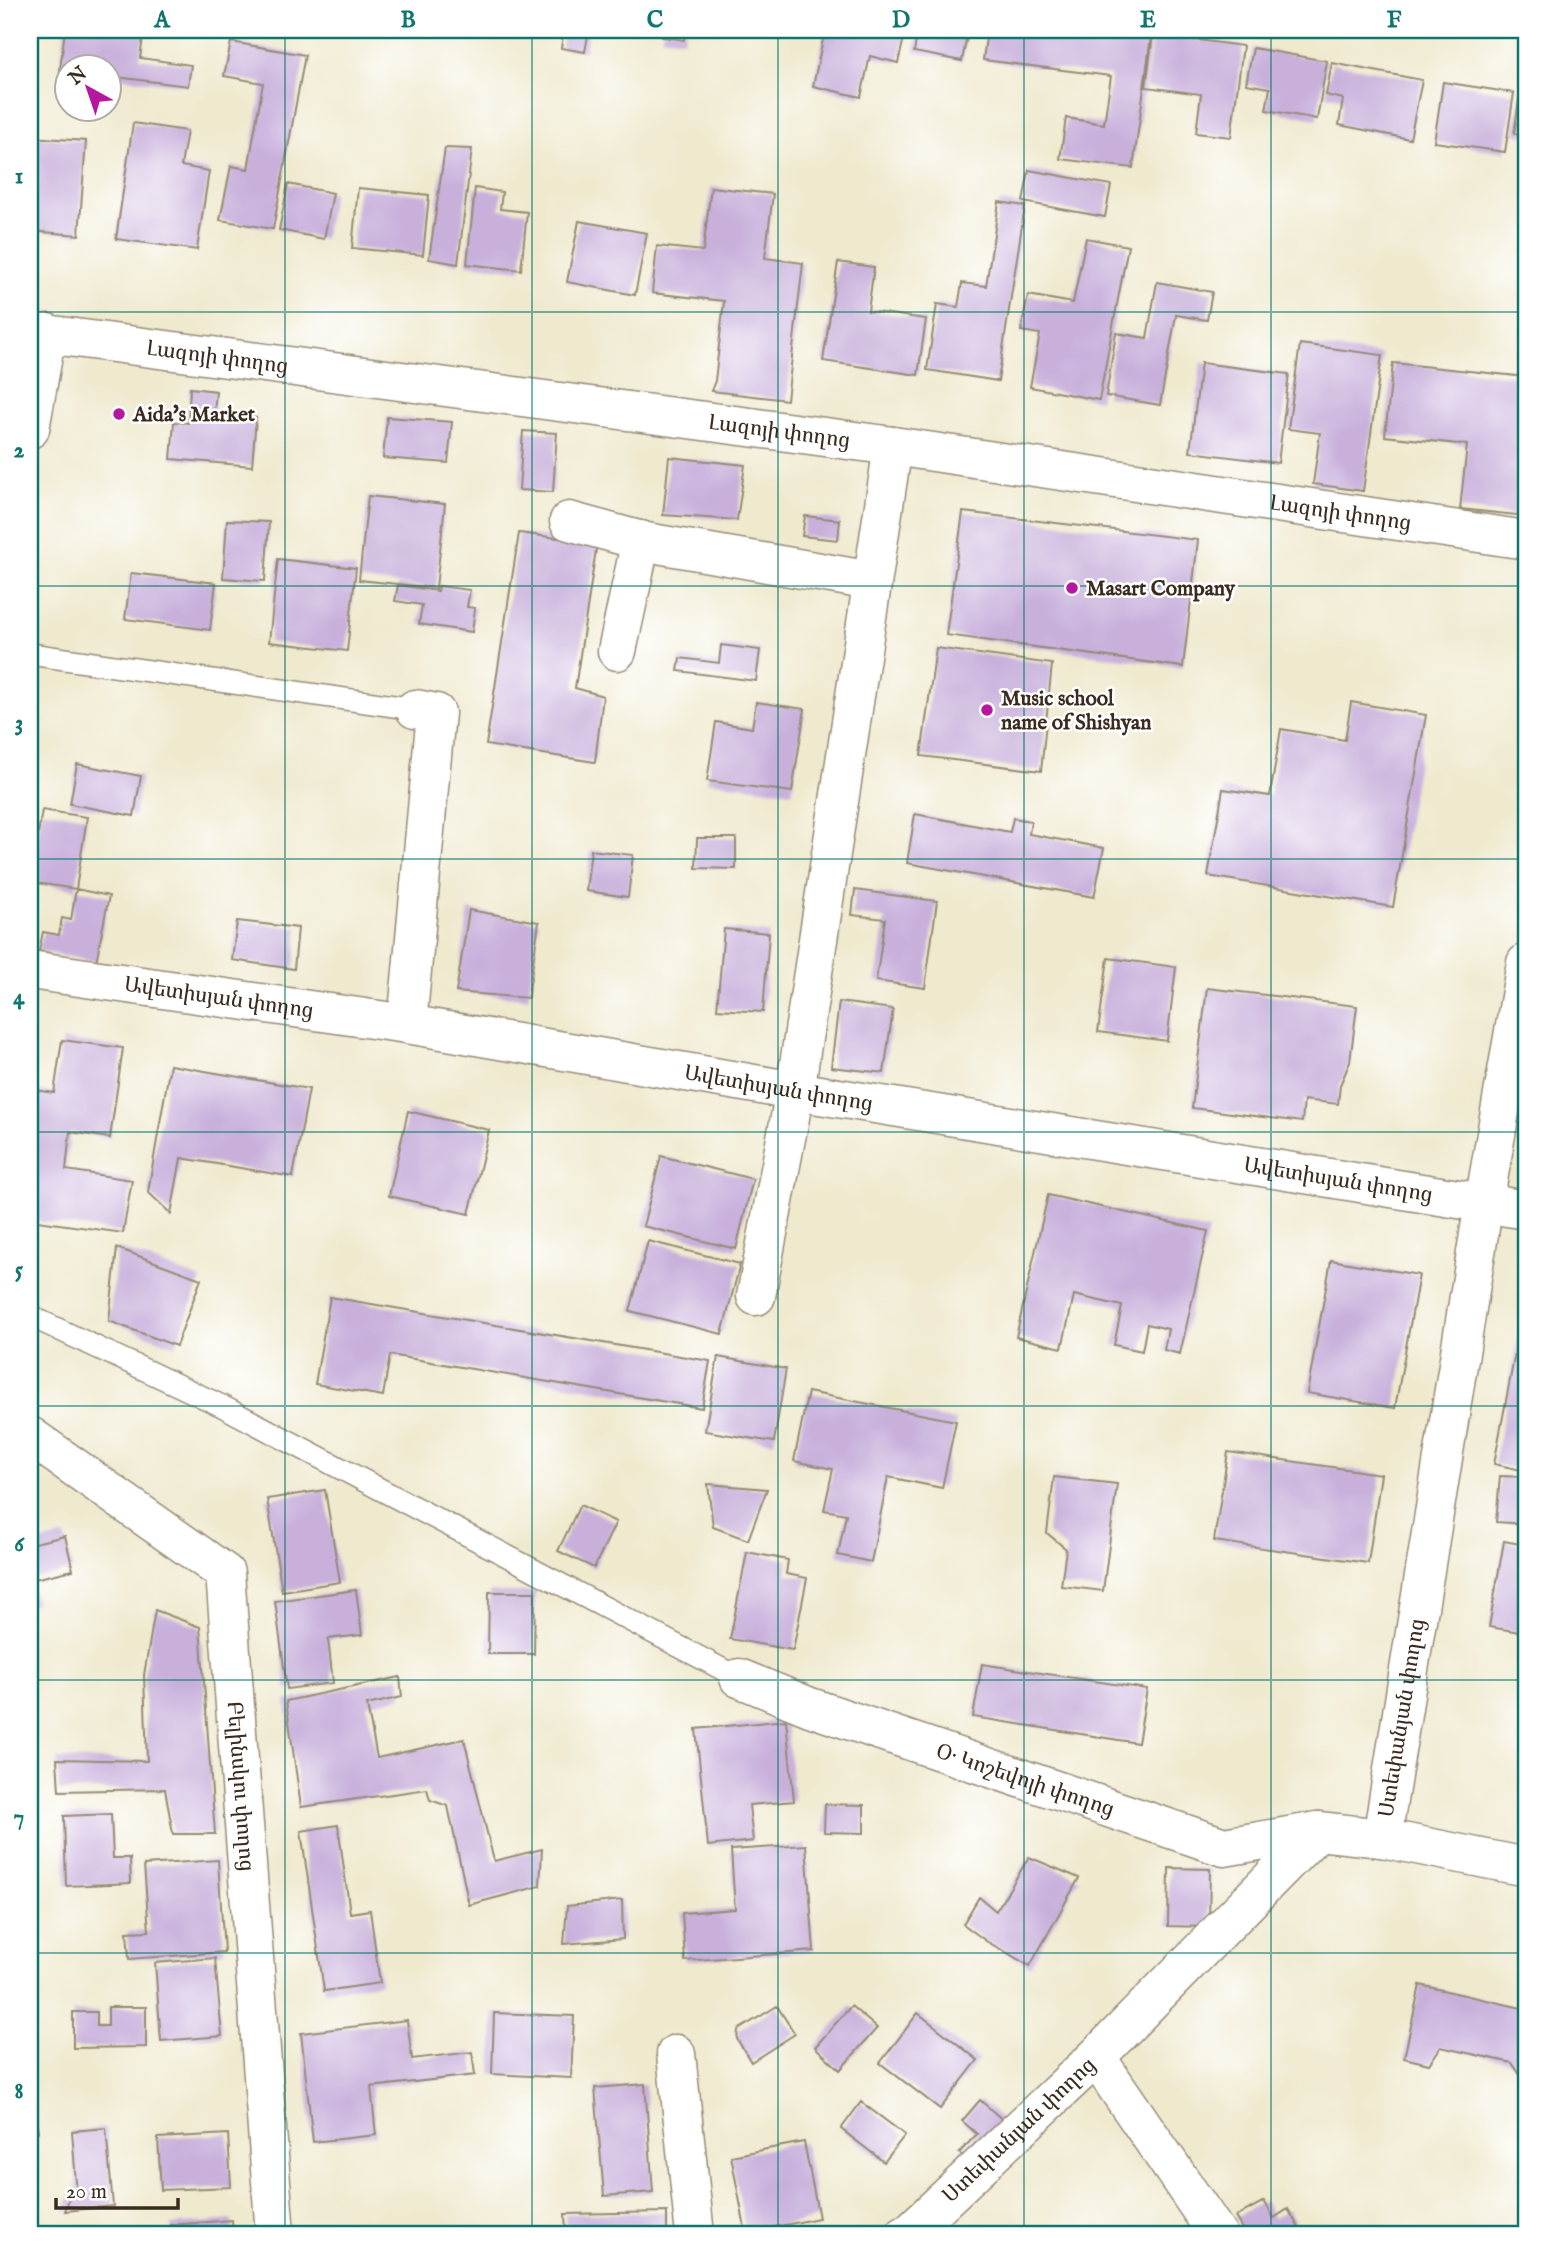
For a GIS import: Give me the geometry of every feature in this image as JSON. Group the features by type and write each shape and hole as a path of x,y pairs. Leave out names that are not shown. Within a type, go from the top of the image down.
{"street":[{"path":"30,429 38,332"},
{"name":"Լազոյի փողոց","path":"38,332 893,446 1526,540"},
{"path":"756,1296 795,1091 893,446"},
{"path":"569,521 641,540 873,581"},
{"path":"617,651 641,540"},
{"path":"407,1024 436,713 415,709"},
{"name":"Ստեփանյան փողոց","path":"909,2234 1096,2057 1318,1831 1382,1838 1484,1203 1526,964"},
{"name":"Ավետիսյան փողոց","path":"30,970 407,1024 795,1091 1526,1210"},
{"name":"Բելինսկու փողոց","path":"30,1436 225,1573 275,2235"},
{"name":"Օ․ Կոշեվոյի փողոց","path":"739,1678 810,1707 1224,1847 1318,1831"},
{"path":"1382,1838 1526,1867"},
{"path":"677,2054 695,2235"},
{"path":"1096,2057 1218,2235"}],"lane":[{"path":"30,654 415,709"},
{"path":"30,1316 222,1406 739,1678"}],"building":[{"path":"65,30 144,30 140,58 191,65 188,86 122,78 122,52 62,52"},
{"path":"564,30 589,30 585,52 561,48"},
{"path":"663,30 686,30 684,40 662,37"},
{"path":"825,30 906,30 898,63 870,56 861,97 813,86"},
{"path":"918,30 968,30 962,61 914,52"},
{"path":"987,30 1152,30 1133,168 1060,159 1066,118 1104,124 1111,76 983,60"},
{"path":"1153,34 1243,46 1231,137 1196,133 1201,94 1146,87"},
{"path":"231,42 305,55 273,229 220,220 231,166 248,169 263,83 224,76"},
{"path":"1253,48 1327,61 1317,119 1266,110 1270,88 1246,84"},
{"path":"1332,63 1422,80 1410,139 1339,125 1343,99 1326,95"},
{"path":"1443,82 1514,93 1505,152 1434,142"},
{"path":"1520,94 1526,95 1526,136 1514,134"},
{"path":"133,123 187,131 181,166 209,171 197,250 116,239"},
{"path":"30,137 86,141 79,235 30,231"},
{"path":"445,148 472,149 458,264 429,259"},
{"path":"1029,170 1111,185 1105,217 1023,202"},
{"path":"288,184 333,193 324,239 279,230"},
{"path":"711,187 773,194 765,258 803,263 787,400 711,391 715,381 724,301 652,293 657,246 703,251"},
{"path":"358,188 429,195 423,255 352,248"},
{"path":"475,188 502,192 500,209 527,212 521,270 467,264"},
{"path":"999,202 1025,206 998,381 927,370 937,304 958,307 962,283 986,286"},
{"path":"579,221 647,233 635,295 567,282"},
{"path":"1086,238 1128,246 1099,400 1030,387 1040,334 1021,331 1028,295 1073,303"},
{"path":"838,262 874,267 868,311 926,319 918,375 823,361"},
{"path":"1157,282 1212,292 1207,320 1176,315 1160,405 1106,396 1116,333 1147,338"},
{"path":"1300,344 1382,355 1363,491 1313,484 1320,433 1288,429"},
{"path":"1201,363 1289,374 1278,463 1190,452"},
{"path":"1393,363 1526,377 1526,516 1460,509 1467,445 1385,436"},
{"path":"190,388 216,391 214,415 256,418 252,466 171,459 174,422 188,423"},
{"path":"387,417 452,422 448,463 383,458"},
{"path":"523,431 557,433 553,492 519,490"},
{"path":"669,457 745,465 737,520 663,515"},
{"path":"368,496 445,504 436,588 359,580"},
{"name":"Masart Company","path":"963,512 1198,540 1183,667 946,635"},
{"path":"805,516 840,520 838,540 802,536"},
{"path":"227,520 269,522 265,581 223,578"},
{"path":"519,533 597,543 575,688 603,696 595,762 486,745"},
{"path":"278,559 356,568 347,651 269,642"},
{"path":"131,573 216,583 210,630 125,619"},
{"path":"398,585 438,591 439,586 470,590 467,607 475,608 472,632 419,624 422,605 395,601"},
{"path":"721,645 760,650 756,681 678,671 680,658 719,663"},
{"name":"Music school name of Shishyan","path":"936,648 1052,664 1041,771 921,756"},
{"path":"756,702 805,709 792,792 707,781 716,722 752,728"},
{"path":"1351,702 1426,715 1393,907 1208,876 1223,789 1270,796 1281,729 1345,740"},
{"path":"77,764 141,776 134,816 70,804"},
{"path":"42,810 87,817 76,889 30,882"},
{"path":"915,814 1010,832 1013,818 1031,821 1029,834 1104,848 1094,897 907,863"},
{"path":"697,838 736,838 736,869 696,868"},
{"path":"591,850 633,855 628,897 586,891"},
{"path":"76,889 109,896 96,962 39,951 43,932 59,935 62,918 71,920"},
{"path":"855,890 937,901 925,988 876,981 885,919 852,915"},
{"path":"469,910 539,922 528,998 456,992"},
{"path":"237,921 298,928 294,969 232,960"},
{"path":"724,929 769,933 763,1012 717,1009"},
{"path":"1108,958 1176,967 1167,1041 1098,1032"},
{"path":"1207,988 1357,1006 1350,1062 1340,1085 1338,1104 1304,1100 1302,1122 1192,1108"},
{"path":"839,1002 893,1009 884,1073 831,1067"},
{"path":"62,1040 123,1048 110,1138 70,1132 66,1170 132,1180 123,1233 30,1220 30,1089 54,1093"},
{"path":"170,1065 309,1089 293,1177 181,1158 171,1214 148,1192"},
{"path":"408,1111 489,1130 469,1214 389,1196"},
{"path":"661,1156 753,1179 736,1249 643,1226"},
{"path":"1048,1195 1208,1231 1180,1354 1164,1350 1168,1329 1147,1324 1142,1351 1114,1345 1122,1306 1074,1295 1062,1348 1016,1337"},
{"path":"648,1241 740,1264 722,1334 630,1311"},
{"path":"117,1248 201,1279 176,1346 109,1321"},
{"path":"1331,1260 1419,1275 1395,1408 1307,1393"},
{"path":"330,1297 710,1361 702,1408 390,1355 383,1396 315,1384"},
{"path":"1519,1332 1526,1333 1526,1471 1494,1464"},
{"path":"718,1357 786,1369 774,1442 705,1431"},
{"path":"808,1392 956,1421 942,1488 888,1477 871,1562 838,1555 846,1514 824,1510 833,1469 794,1461"},
{"path":"1228,1452 1381,1474 1368,1563 1214,1541"},
{"path":"1500,1476 1526,1477 1526,1524 1496,1522"},
{"path":"1054,1477 1117,1484 1103,1591 1061,1586 1066,1549 1047,1533"},
{"path":"708,1484 767,1489 748,1540 713,1527"},
{"path":"325,1490 340,1582 282,1591 267,1499"},
{"path":"580,1505 616,1522 594,1568 558,1551"},
{"path":"65,1536 73,1570 30,1580 30,1544"},
{"path":"1504,1541 1526,1545 1526,1633 1489,1627"},
{"path":"747,1552 788,1560 786,1574 807,1578 793,1650 730,1639"},
{"path":"30,1580 36,1603 30,1605"},
{"path":"356,1590 362,1635 328,1639 333,1683 287,1689 275,1601"},
{"path":"489,1592 535,1592 534,1654 488,1654"},
{"path":"155,1610 200,1627 215,1834 173,1834 165,1789 59,1791 57,1759 147,1761 144,1675"},
{"path":"982,1664 1147,1689 1138,1743 973,1717"},
{"path":"400,1677 402,1697 367,1705 377,1758 464,1739 494,1861 542,1849 540,1886 469,1905 448,1806 430,1800 427,1789 301,1807 286,1701"},
{"path":"786,1720 794,1801 749,1805 753,1841 708,1846 696,1729"},
{"path":"825,1804 864,1805 864,1833 824,1832"},
{"path":"111,1814 113,1858 130,1858 131,1883 66,1886 64,1816"},
{"path":"338,1825 350,1913 370,1910 380,1983 324,1991 301,1831"},
{"path":"806,1845 814,1951 685,1961 682,1913 735,1909 731,1850"},
{"path":"1029,1857 1079,1878 1030,1966 986,1941 963,1924 979,1897 996,1911"},
{"path":"218,1860 224,1952 129,1959 127,1932 149,1931 144,1865"},
{"path":"1169,1868 1210,1869 1209,1927 1168,1926"},
{"path":"622,1900 623,1939 564,1944 567,1906"},
{"path":"215,1958 222,2036 161,2041 155,1963"},
{"path":"1420,1985 1526,2009 1526,2077 1521,2076 1512,2063 1441,2047 1429,2064 1404,2058"},
{"path":"777,2006 795,2034 751,2062 737,2039 738,2030"},
{"path":"851,2006 877,2028 840,2070 815,2047"},
{"path":"108,2007 146,2007 146,2047 73,2048 73,2012 97,2012 97,2026 108,2026"},
{"path":"494,2013 574,2016 571,2078 492,2074"},
{"path":"918,2013 978,2060 940,2109 880,2063"},
{"path":"407,2020 412,2059 472,2052 475,2075 371,2087 376,2135 313,2142 301,2033"},
{"path":"645,2084 653,2192 604,2196 595,2088"},
{"path":"980,2100 1005,2122 969,2162 959,2153 977,2134 962,2121"},
{"path":"861,2102 905,2135 884,2162 841,2129"},
{"path":"35,2103 38,2132 30,2133 30,2104"},
{"path":"106,2128 113,2206 65,2211 70,2196 77,2196 72,2131"},
{"path":"228,2134 231,2187 161,2190 158,2138"},
{"path":"804,2142 819,2218 746,2233 731,2156"},
{"path":"1264,2201 1274,2218 1288,2209 1303,2235 1246,2235 1235,2217"},
{"path":"667,2212 667,2235 566,2235 565,2214"},
{"path":"232,2220 233,2235 172,2235 171,2225"}],"place":[{"name":"Aida's Market","path":"119,414"},
{"name":"Masart Company","path":"1072,588"},
{"name":"Music school name of Shishyan","path":"987,710"}]}
